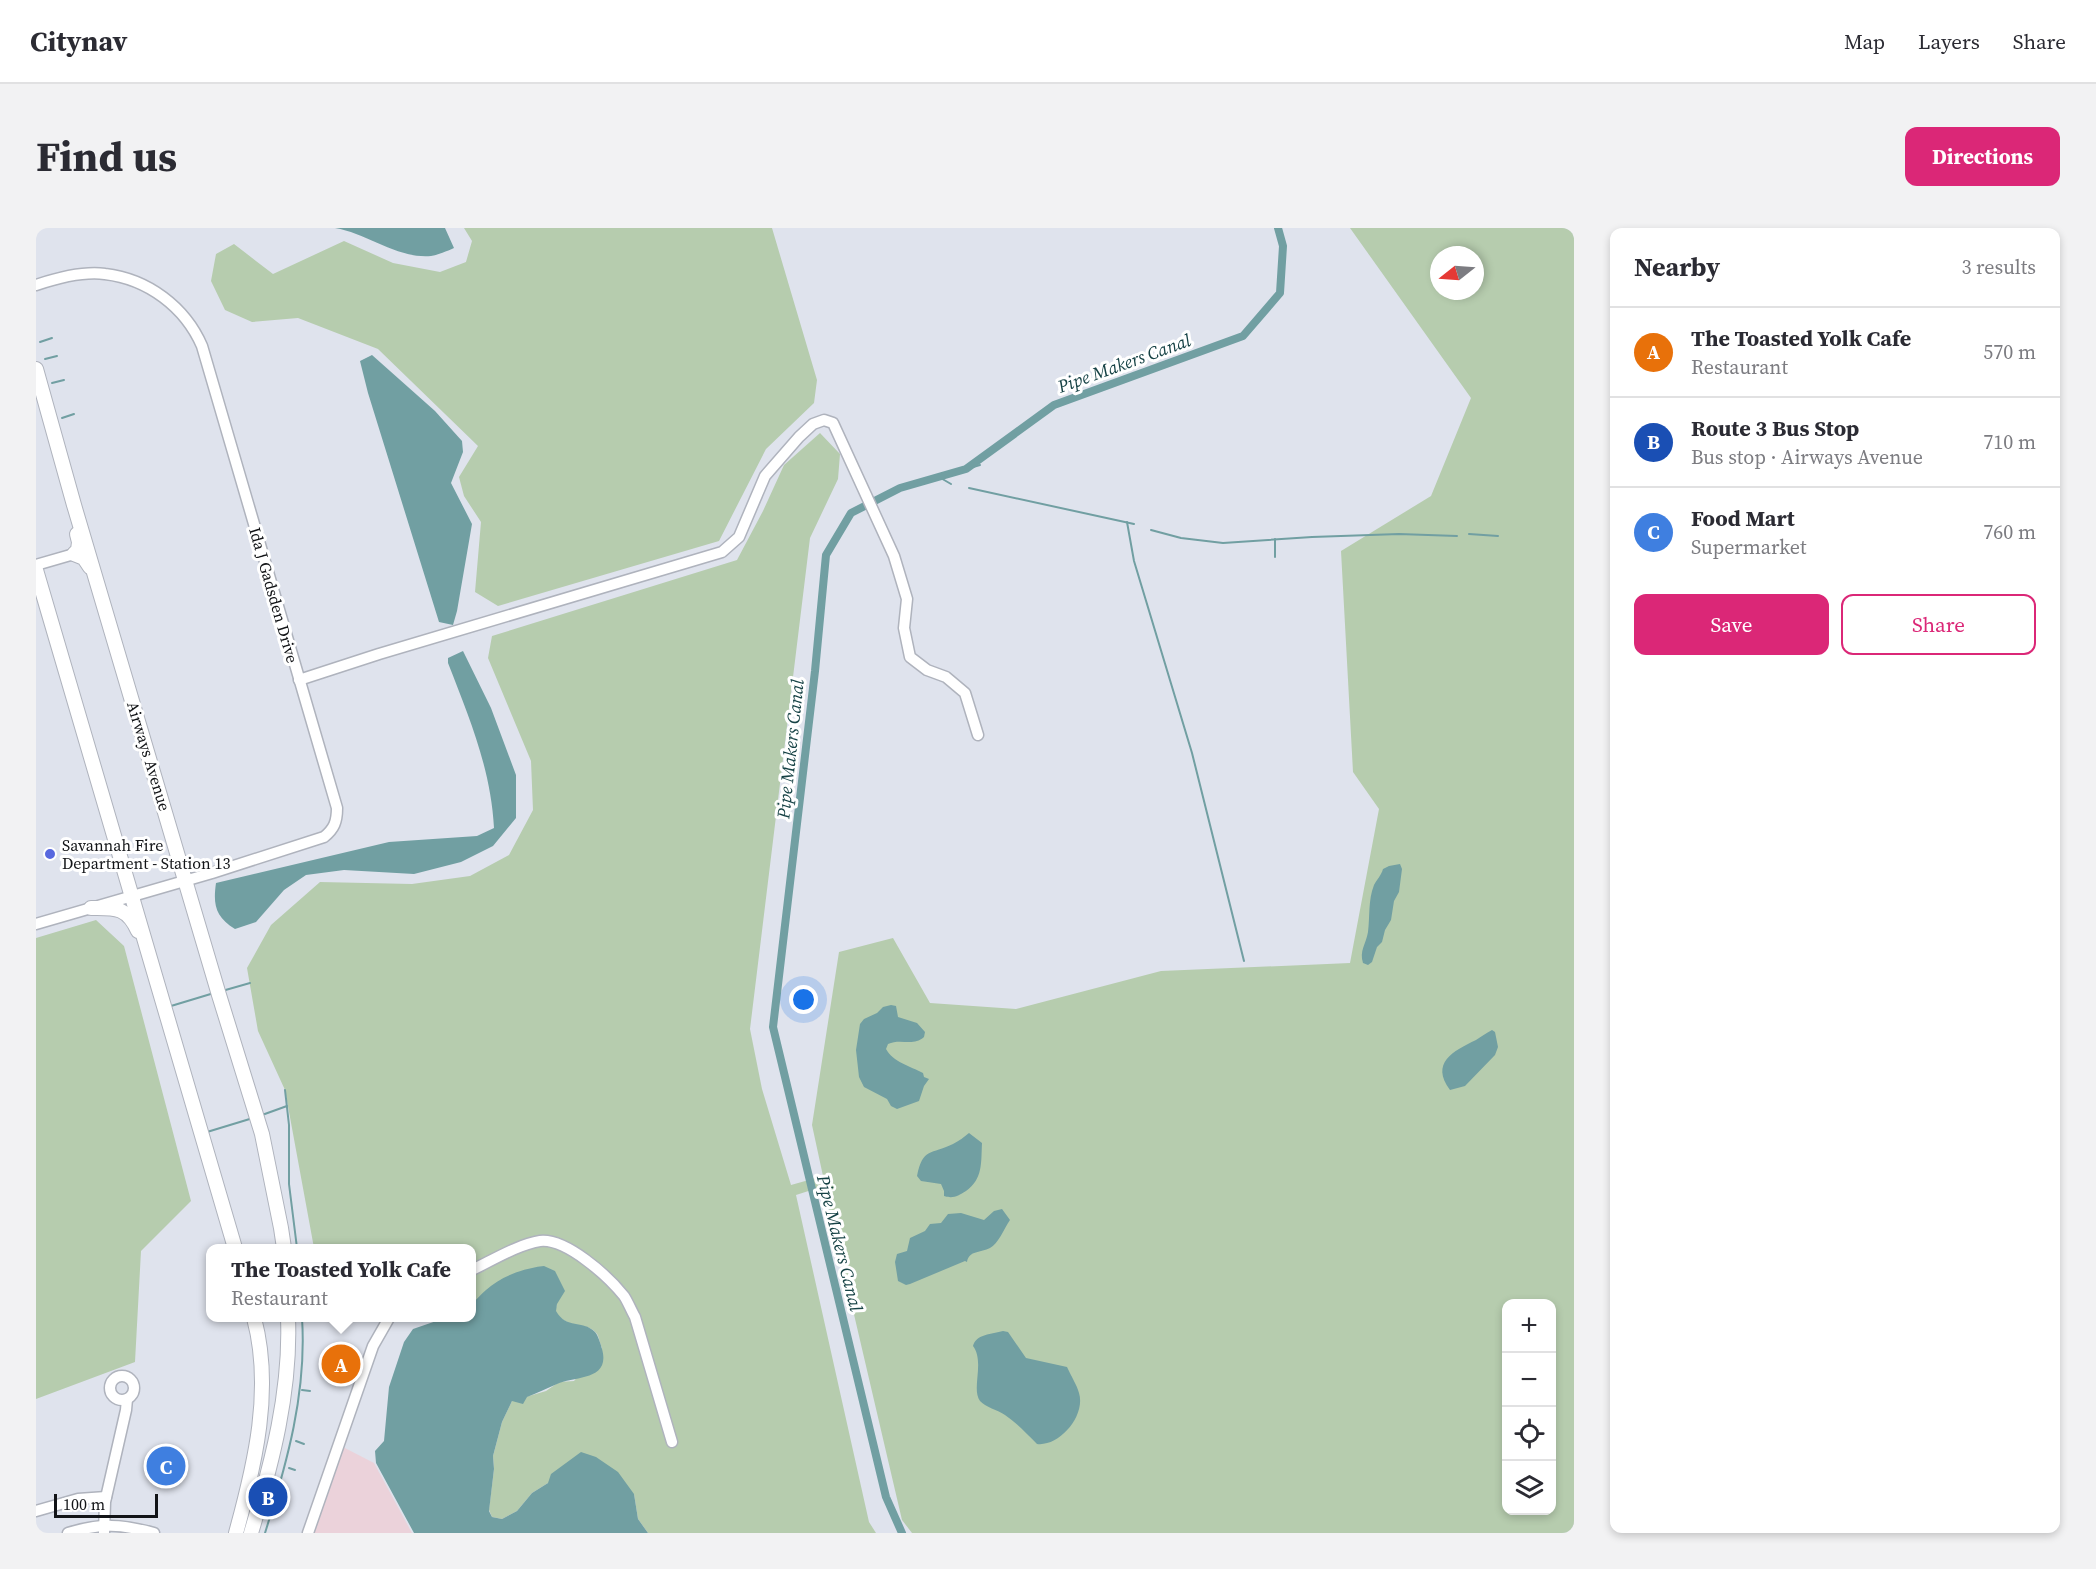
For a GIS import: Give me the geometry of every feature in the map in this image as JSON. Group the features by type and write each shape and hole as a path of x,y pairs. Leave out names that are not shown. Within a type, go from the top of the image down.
{"main road":[{"name":"Airways Avenue","path":"36,369 94,574 257,1117 283,1244"},
{"path":"74,505 74,522 79,542 78,550 74,554 84,558 94,574"},
{"path":"36,570 234,1244"},
{"path":"36,590 45,605"},
{"path":"91,908 118,909 132,919 154,969"},
{"path":"236,1533 252,1477 259,1427 261,1370 255,1322"},
{"path":"253,1530 279,1426 286,1370 288,1322"}],"street":[{"name":"Ida J Gadsden Drive","path":"36,285 89,273 129,279 150,288 176,306 194,328 202,346 336,805 337,819 332,831 324,837 36,924"},
{"path":"299,680 722,552 739,537 765,476 799,437 813,424 824,420 833,423 894,556 907,599 904,628 910,657 927,670 946,677 965,693 978,735"},
{"path":"36,565 74,554"},
{"path":"476,1268 540,1241 555,1242 569,1248 598,1271 625,1298 635,1317 672,1442"},
{"path":"308,1533 373,1346 386,1322"},
{"path":"104,1529 106,1497 127,1399"},
{"path":"36,1511 78,1499 106,1497"},
{"path":"68,1533 123,1525 154,1533"}],"shaded area":[{"path":"335,228 445,228 454,248 434,255 406,254"},
{"path":"464,228 772,228 817,380 814,403 766,449 719,541 498,606 475,592 481,522 464,496 459,477 478,446 378,349 298,318 252,322 225,310 211,281 216,254 234,244 273,274 344,241 393,263 440,272 466,262 472,241"},
{"path":"1350,228 1574,228 1574,1533 912,1533 902,1520 824,1186 796,1195 869,1522 876,1533 648,1533 638,1519 634,1494 548,1483 532,1493 517,1511 502,1519 492,1517 489,1510 494,1469 493,1456 502,1422 512,1401 546,1391 559,1382 574,1381 602,1348 598,1335 588,1327 565,1321 555,1311 557,1304 476,1304 476,1244 313,1244 285,1090 258,1031 247,968 271,925 320,882 412,884 470,876 509,855 533,810 531,761 488,658 492,636 737,560 784,465 820,433 840,454 838,479 810,538 750,1029 762,1089 791,1185 823,1176 812,1125 839,952 893,938 930,1003 1016,1009 1161,971 1350,963 1379,809 1353,772 1341,551 1431,496 1471,398"},
{"path":"372,355 435,411 462,441 463,452 451,483 472,524 453,625 439,622 368,393 360,361"},
{"path":"463,651 491,708 516,775 516,818 493,846 461,862 414,874 344,870 306,875 284,890 256,922 235,929 223,920 215,904 216,883 389,842 477,836 494,828 484,764 448,663 448,658"},
{"path":"1400,864 1402,869 1399,892 1394,901 1391,920 1372,962 1368,965 1363,963 1362,955 1368,932 1372,891 1383,869"},
{"path":"96,920 124,946 191,1201 141,1251 135,1362 36,1399 36,938"},
{"path":"896,1006 898,1017 917,1023 925,1032 924,1037 920,1040 893,1042 888,1044 886,1049 897,1060 923,1073 924,1077 929,1079 919,1101 897,1109 891,1106 887,1099 864,1087 859,1077 856,1050 860,1024 883,1007"},
{"path":"1492,1030 1495,1032 1498,1047 1495,1055 1465,1086 1450,1090 1444,1081 1442,1072 1447,1059 1459,1049"},
{"path":"969,1133 982,1143 980,1170 972,1186 950,1197 944,1196 941,1184 921,1181 917,1176 925,1156 953,1144"},
{"path":"1002,1209 1010,1220 993,1246 970,1255 967,1262 910,1284 906,1285 898,1281 895,1262 897,1254 907,1251 910,1238 925,1231 930,1224 941,1223 948,1214 961,1213 984,1220 994,1211"},
{"path":"544,1266 555,1271 565,1291 557,1304 556,1311 560,1317 570,1323 585,1326 595,1332 601,1345 603,1359 601,1367 589,1376 564,1382 527,1397 523,1404 512,1401 502,1422 493,1456 494,1469 489,1511 492,1517 502,1519 517,1511 532,1493 548,1483 551,1474 581,1452 596,1457 618,1472 634,1494 638,1519 648,1533 414,1533 376,1463 375,1451 384,1441 389,1387 404,1342 413,1329 433,1322 476,1322 476,1300 482,1293 499,1281 529,1269"},
{"path":"1003,1331 1008,1332 1026,1358 1067,1367 1075,1384 1080,1402 1075,1420 1054,1441 1037,1444 1014,1422 980,1401 977,1390 978,1360 973,1346 981,1337"},
{"path":"341,1446 374,1463 412,1533 309,1533"}],"waterway":[{"name":"Pipe Makers Canal","path":"902,1533 886,1497 773,1027 815,671 826,555 851,513 900,488 966,469 1054,405 1243,336 1280,293 1283,246 1278,228"},
{"path":"40,342 52,338"},
{"path":"45,359 57,356"},
{"path":"52,383 64,380"},
{"path":"62,418 74,414"},
{"name":"Pipe Makers Canal","path":"951,484 939,477 980,465"},
{"path":"969,488 1134,524"},
{"path":"1127,522 1134,561 1192,753 1244,961"},
{"path":"1151,530 1181,538 1223,543 1399,534 1457,536"},
{"path":"1469,534 1498,536"},
{"path":"1275,539 1275,557"},
{"path":"222,991 250,983"},
{"path":"171,1006 214,993"},
{"path":"285,1090 289,1125 289,1184 296,1244"},
{"path":"262,1115 287,1106"},
{"path":"207,1132 253,1118"},
{"path":"265,1533 294,1427 301,1373 302,1322"},
{"path":"302,1390 310,1391"},
{"path":"296,1441 304,1444"},
{"path":"289,1468 295,1470"},
{"path":"275,1508 281,1511"}],"place":[{"name":"Savannah Fire Department - Station 13","path":"50,854"},
{"name":"The Toasted Yolk Cafe","path":"341,1364"},
{"name":"Food Mart","path":"166,1466"},
{"name":"Route 3 Bus Stop","path":"268,1497"}]}
